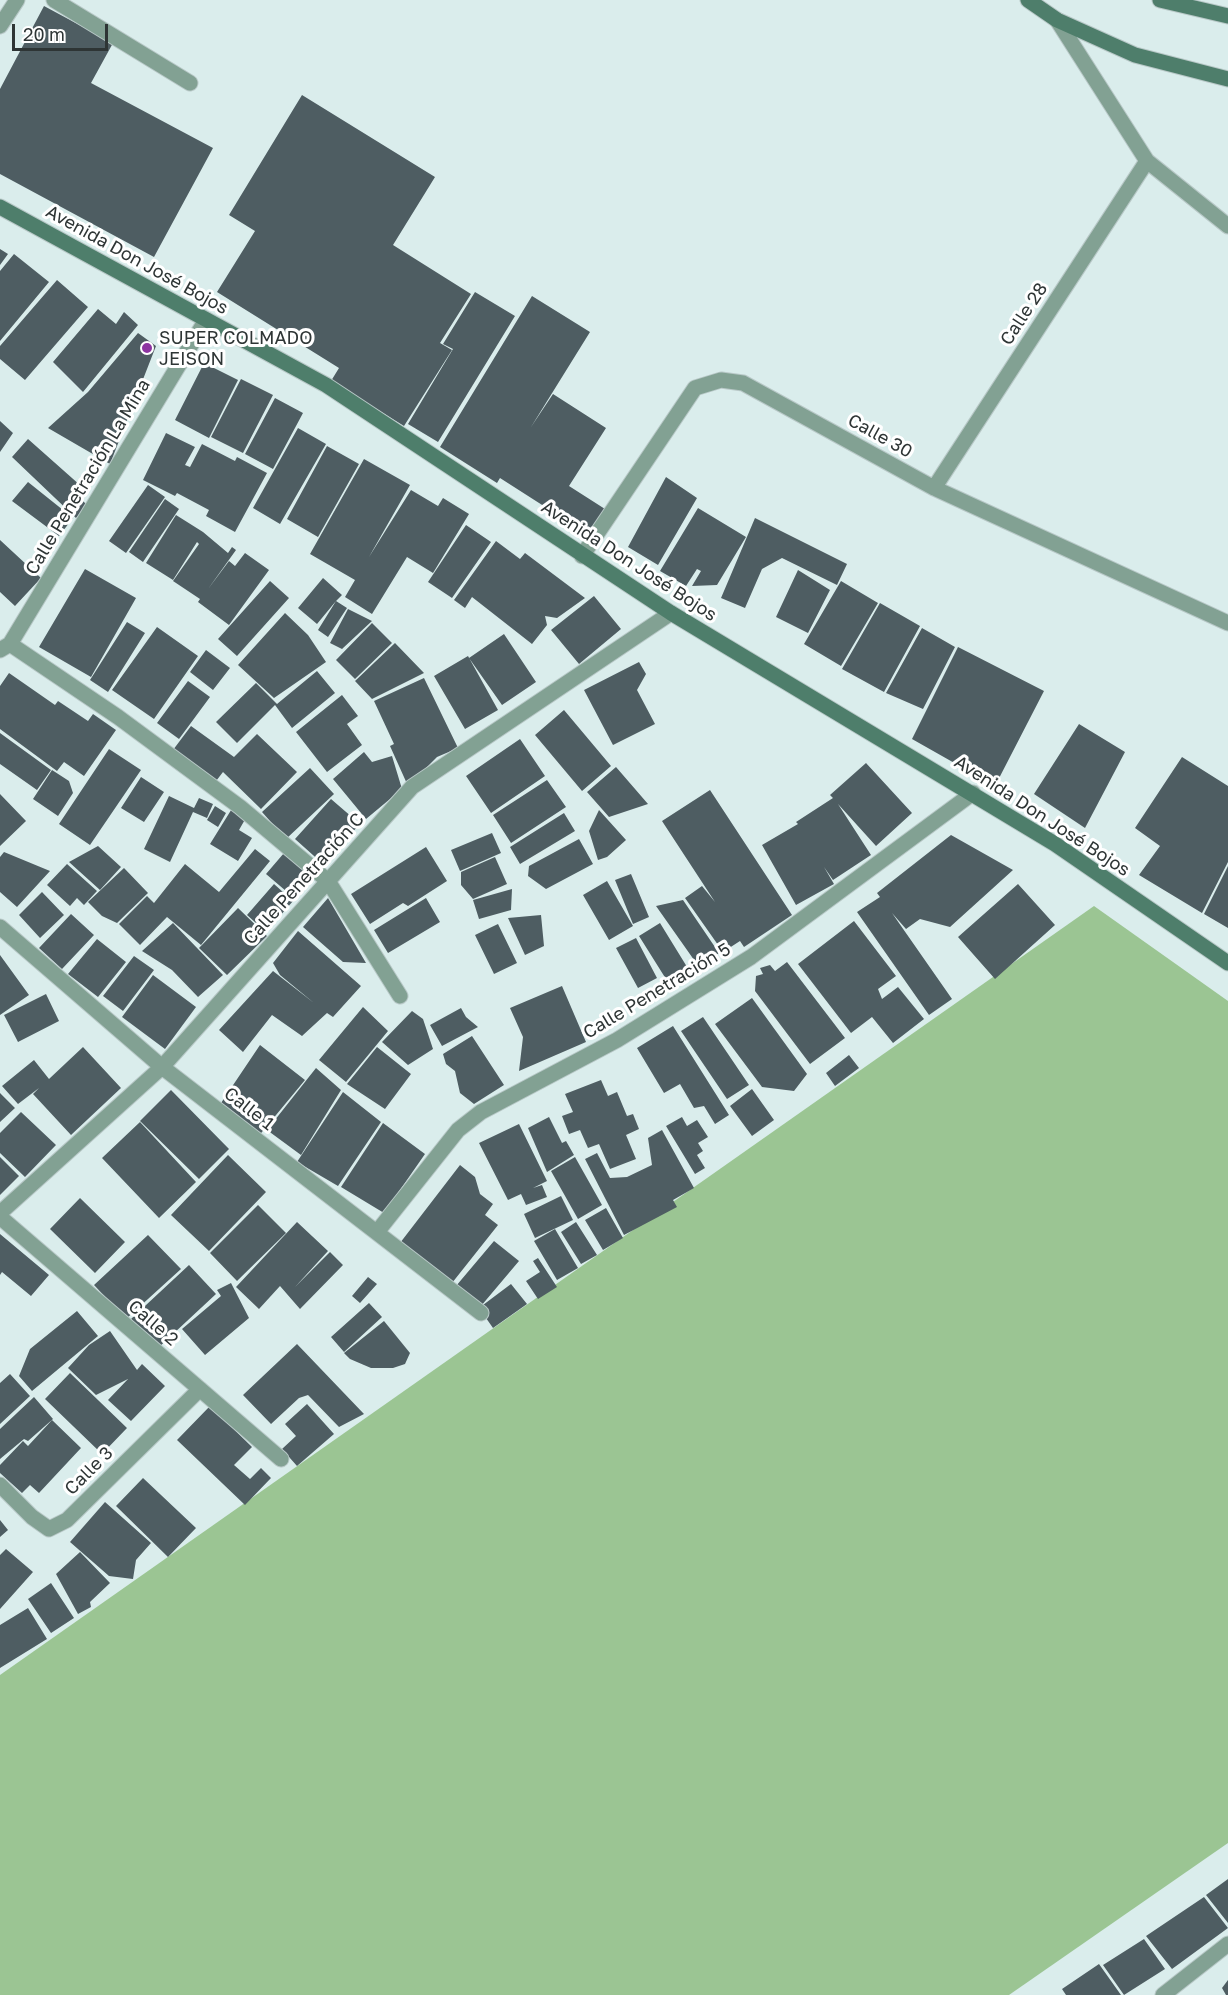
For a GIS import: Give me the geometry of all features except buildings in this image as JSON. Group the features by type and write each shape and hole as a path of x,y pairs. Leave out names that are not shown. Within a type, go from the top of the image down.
{"street":[{"path":"0,26 17,0"},
{"path":"54,0 190,83"},
{"path":"1028,0 1057,20 1135,55 1228,79"},
{"path":"1160,0 1228,16"},
{"path":"1057,20 1147,161 1228,226"},
{"name":"Calle 28","path":"934,488 1147,161"},
{"name":"Avenida Don José Bojos","path":"0,207 326,385 671,613 1055,844 1228,963"},
{"name":"Calle Penetración La Mina","path":"5,647 206,320"},
{"name":"Calle 30","path":"582,555 695,388 721,380 742,383 934,488 1228,623"},
{"name":"Calle Penetración C","path":"0,1215 162,1066 412,787 671,613"},
{"path":"5,647 118,717 240,807 328,881 400,996"},
{"name":"Calle Penetración 5","path":"377,1232 458,1131 481,1112 617,1040 751,957 973,793"},
{"name":"Calle 1","path":"0,927 162,1066 482,1313"},
{"name":"Calle 2","path":"0,1215 281,1459"},
{"name":"Calle 3","path":"0,1485 32,1517 49,1529 58,1525 67,1520 200,1389"},
{"path":"1163,1995 1228,1944"}],"green space":[{"path":"1094,906 1228,1001 1228,1843 1009,1995 0,1995 0,1675"}],"place":[{"name":"SUPER COLMADO JEISON","path":"147,348"}]}
